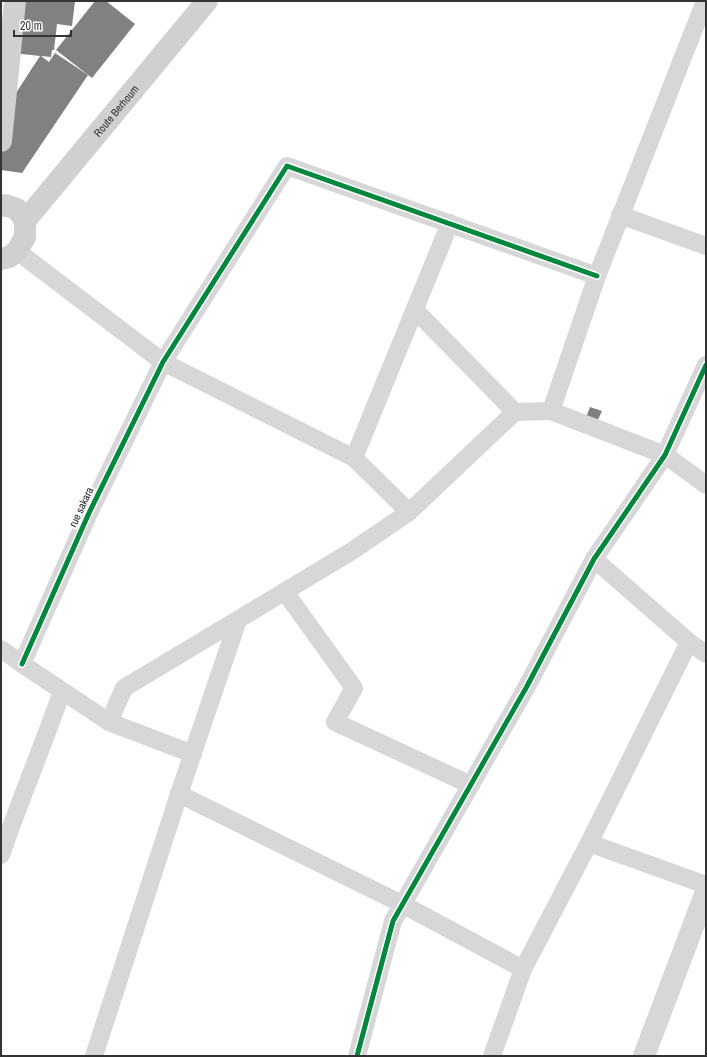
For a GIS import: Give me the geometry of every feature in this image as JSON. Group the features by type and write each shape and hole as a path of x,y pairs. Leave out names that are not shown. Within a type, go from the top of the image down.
{"main road":[{"path":"1,141 15,1"},
{"name":"Route Berhoum","path":"25,221 207,1"},
{"path":"1,206 5,205 18,209 25,221 25,237 9,255"}],"street":[{"path":"551,411 596,276 620,215 700,36 705,1"},
{"name":"rue sakara","path":"22,664 89,513 162,362 288,166 450,223"},
{"path":"620,215 706,246"},
{"path":"354,458 450,223 596,276"},
{"path":"9,255 162,362 354,458 409,512"},
{"path":"415,310 515,412"},
{"path":"357,1056 392,921 526,688 594,559 665,455 706,365"},
{"path":"110,722 124,688 352,551 409,512 515,412 551,411 665,455 706,485"},
{"path":"594,559 688,642 706,654"},
{"path":"285,592 354,688 335,722 470,785"},
{"path":"94,1056 179,794 238,620"},
{"path":"492,1056 524,969 589,843 688,642"},
{"path":"1,649 110,722 193,754"},
{"path":"1,855 8,813 50,724 62,690"},
{"path":"179,794 402,904 524,969"},
{"path":"589,843 706,885"},
{"path":"644,1056 706,893"}],"building":[{"path":"19,1 75,1 72,26 57,24 54,50 52,50 51,57 41,56 49,62 55,53 88,75 22,173 1,170 1,141 14,96 40,56 13,53"},
{"path":"95,1 106,1 135,24 92,78 56,50"},
{"path":"590,407 602,411 596,424 585,420"}],"cycle path":[{"path":"22,664 89,513 163,362 287,166 597,276"},
{"path":"357,1056 393,921 526,688 594,559 665,455 706,365"}]}
